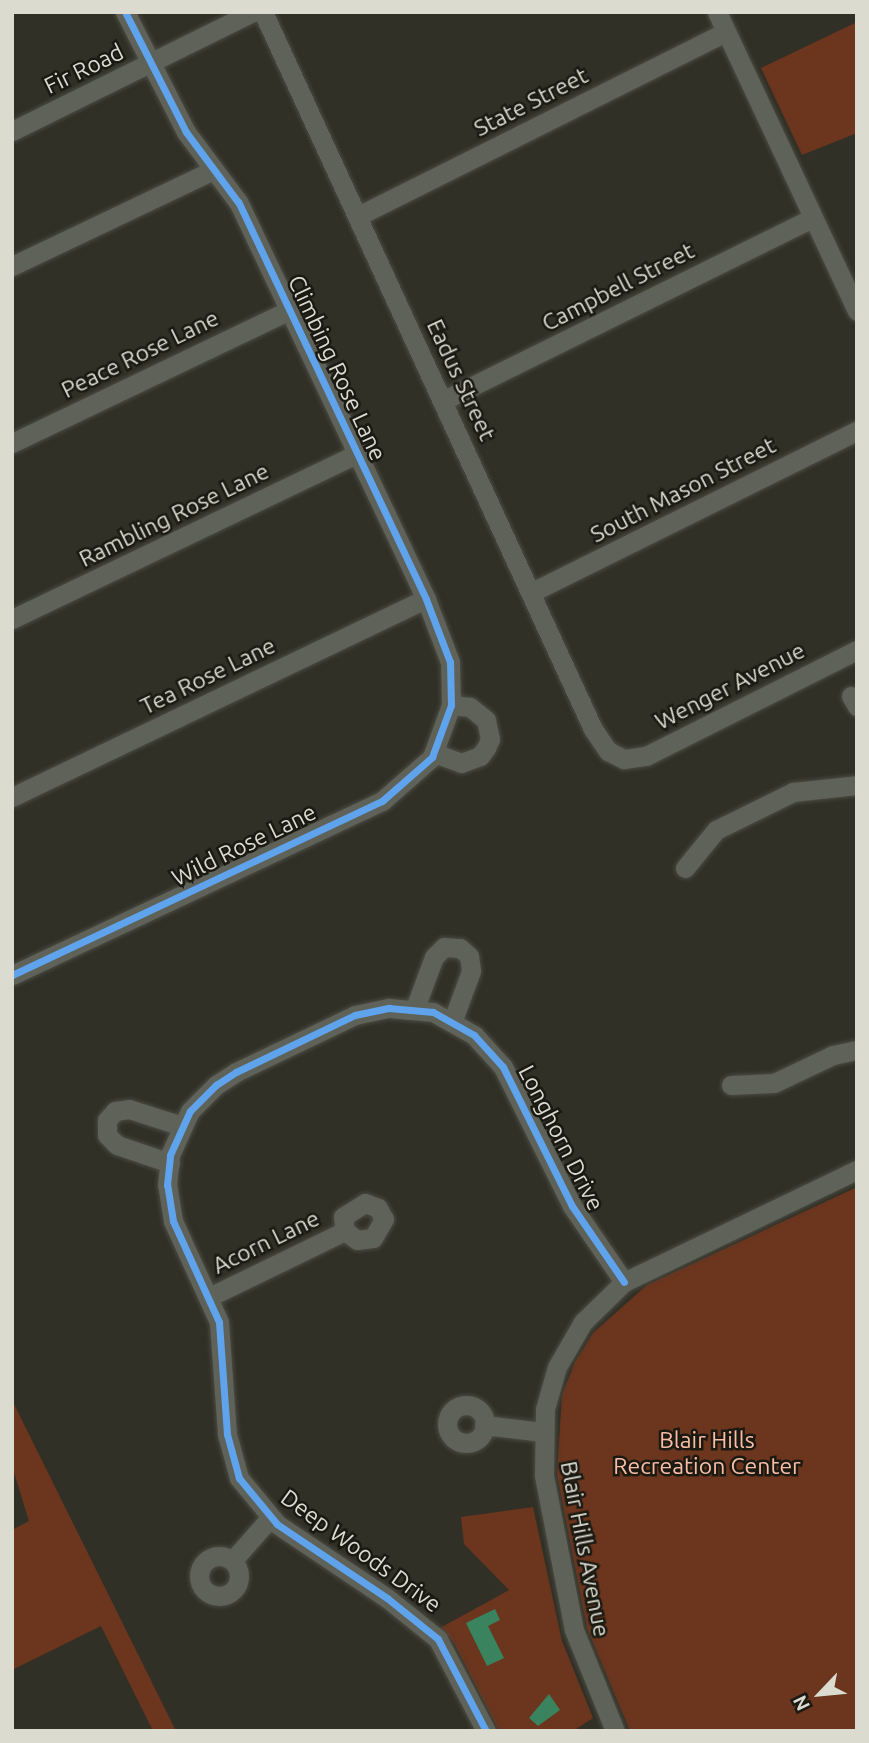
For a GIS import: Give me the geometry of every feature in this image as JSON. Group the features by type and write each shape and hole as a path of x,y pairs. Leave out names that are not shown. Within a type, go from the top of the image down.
{"street":[{"name":"Climbing Rose Lane","path":"125,12 186,132 211,171 238,202 426,599 450,662 451,705"},
{"name":"Fir Road","path":"12,131 253,12"},
{"name":"Eadus Street","path":"263,12 599,740 624,759"},
{"path":"717,12 857,311"},
{"name":"State Street","path":"358,216 726,32"},
{"path":"12,266 211,171"},
{"name":"Campbell Street","path":"444,400 813,218"},
{"name":"Peace Rose Lane","path":"12,443 289,310"},
{"name":"South Mason Street","path":"532,592 857,431"},
{"name":"Rambling Rose Lane","path":"12,619 356,454"},
{"name":"Tea Rose Lane","path":"12,797 426,599"},
{"name":"Wenger Avenue","path":"624,759 646,756 857,650"},
{"path":"434,753 461,764 480,756 490,738 485,720 470,707 451,705"},
{"name":"Wild Rose Lane","path":"12,975 382,801 419,772 434,753 451,705"},
{"path":"685,868 716,830 793,792 857,785"},
{"path":"170,1163 117,1145 107,1135 107,1120 115,1111 129,1109 182,1126 216,1085 332,1023 370,1010 415,1008 433,957 444,947 460,948 469,956 471,971 453,1020"},
{"name":"Longhorn Drive","path":"415,1008 453,1020 503,1066 572,1206 624,1282"},
{"path":"731,1085 774,1083 833,1055 857,1050"},
{"name":"Deep Woods Drive","path":"182,1126 170,1163 173,1221 209,1297 223,1344 231,1458 249,1495 270,1518 387,1598 438,1639 486,1731"},
{"name":"Blair Hills Avenue","path":"609,1729 581,1652 565,1597 544,1475 543,1432 550,1388 566,1349 583,1322 624,1282 857,1170"},
{"name":"Acorn Lane","path":"209,1297 345,1231"},
{"path":"484,1425 543,1432"},
{"path":"233,1560 270,1518"}],"green space":[{"path":"857,22 857,133 802,155 761,68"},
{"name":"Blair Hills Recreation Center","path":"857,1187 857,1731 630,1731 587,1628 557,1474 562,1395 575,1362 593,1333 647,1285"},
{"path":"12,1400 176,1731 153,1731 101,1626 12,1670 12,1530 29,1521 12,1466"},
{"path":"533,1507 562,1641 593,1718 573,1731 499,1731 454,1643 440,1628 509,1590 464,1544 461,1517"}],"shaded area":[{"path":"495,1609 500,1620 488,1626 504,1658 487,1666 466,1623"},
{"path":"549,1694 560,1710 538,1726 529,1718"}],"cycle path":[{"path":"12,975 382,801 432,757 451,705 450,662 426,599 238,202 186,132 125,12"},
{"path":"486,1731 438,1639 387,1598 277,1524 239,1478 227,1434 219,1322 173,1221 167,1185 170,1155 190,1111 216,1085 236,1072 355,1015 389,1008 433,1012 474,1035 503,1067 572,1206 624,1282"}]}
